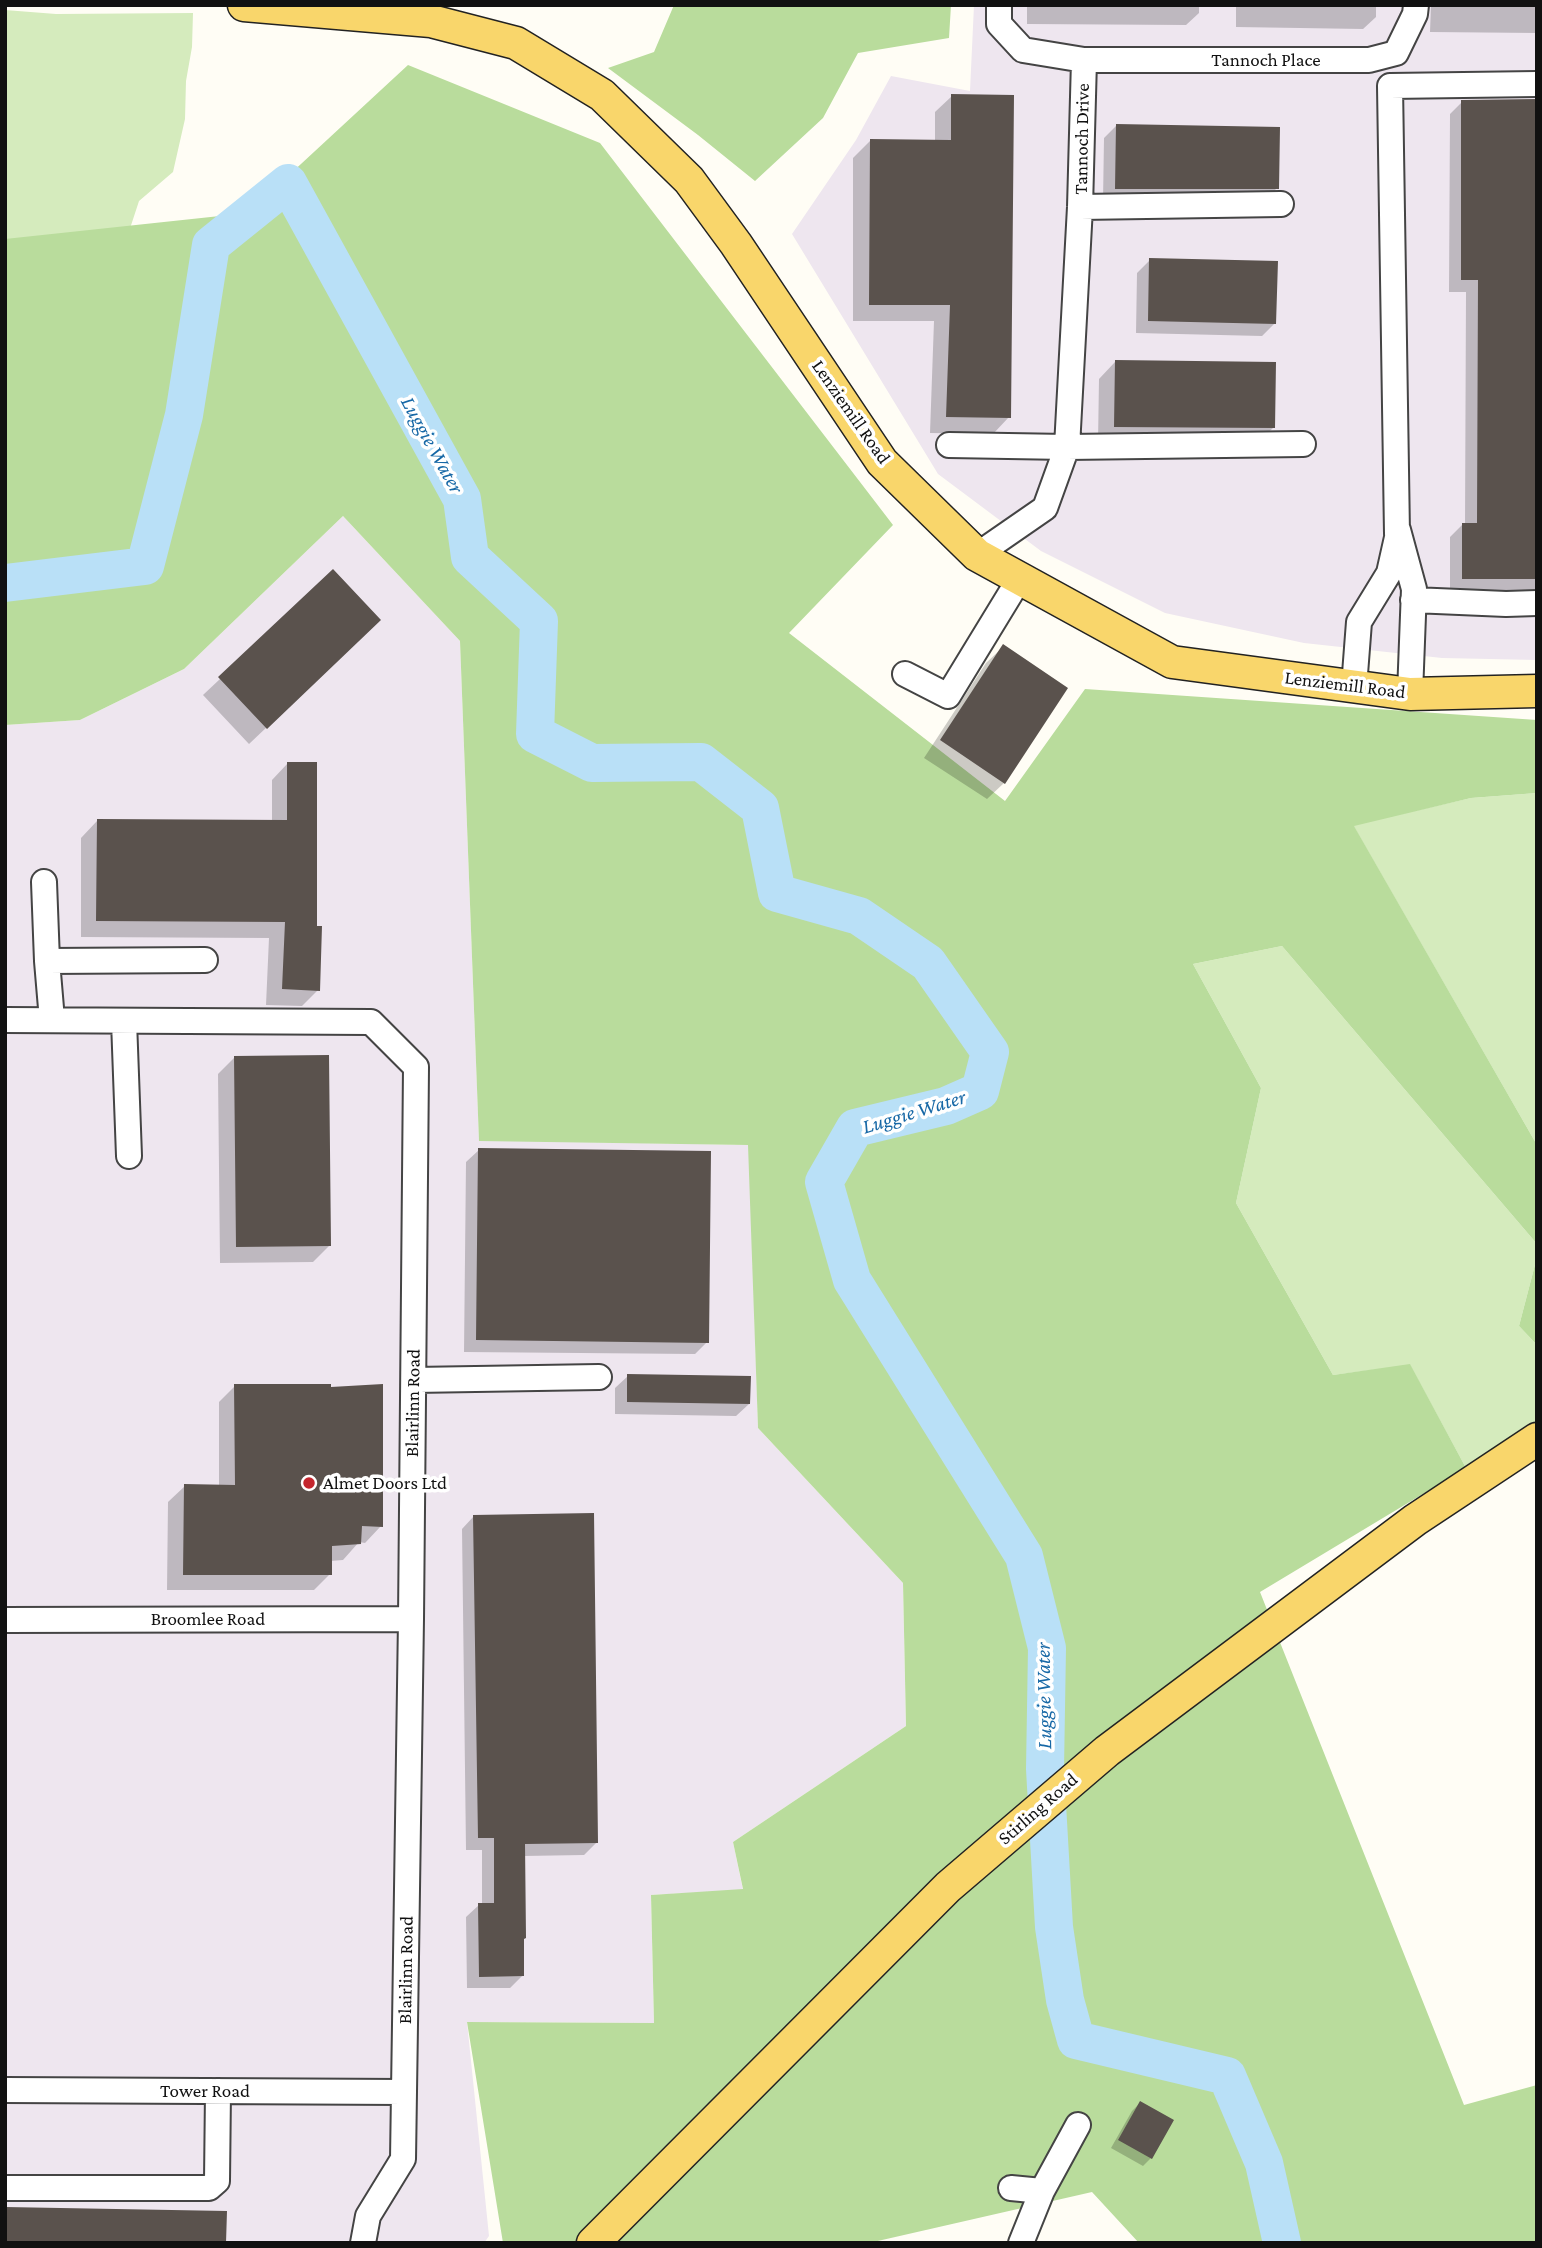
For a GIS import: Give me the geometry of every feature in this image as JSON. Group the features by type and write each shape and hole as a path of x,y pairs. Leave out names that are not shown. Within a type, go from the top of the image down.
{"main road":[{"name":"Lenziemill Road","path":"244,5 432,13 516,43 602,95 689,180 736,244 882,462 977,555 1172,662 1410,694 1537,691"},
{"name":"Stirling Road","path":"593,2243 948,1887 1107,1751 1415,1520 1537,1439"}],"street":[{"name":"Tannoch Drive","path":"977,555 1045,508 1067,447 1080,207 1084,60 1023,50 999,23 999,5"},
{"name":"Tannoch Place","path":"1084,60 1369,60 1396,53 1415,14 1416,5"},
{"path":"1398,534 1390,86 1537,84"},
{"name":"Tannoch Drive","path":"1080,207 1281,204"},
{"path":"949,445 1067,447 1303,444"},
{"path":"1354,687 1359,622 1389,573 1398,530 1415,589 1410,694"},
{"path":"905,674 948,696 1020,578"},
{"path":"1413,600 1537,603"},
{"path":"44,882 52,1020"},
{"path":"47,961 205,960"},
{"name":"Blairlinn Road","path":"5,1020 371,1022 416,1067 403,2159 368,2216 363,2243"},
{"path":"124,1021 129,1156"},
{"path":"414,1380 599,1377"},
{"name":"Broomlee Road","path":"5,1620 411,1619"},
{"name":"Tower Road","path":"5,2090 404,2092"},
{"path":"5,2188 209,2188 217,2181 218,2091"},
{"path":"1021,2243 1042,2191 1078,2125"},
{"path":"1011,2188 1042,2191"}],"shaded area":[{"path":"974,5 1537,5 1537,660 1442,658 1304,643 1165,613 1041,551 938,474 792,234 856,140 891,76 970,91"},
{"path":"343,516 460,641 479,1140 749,1145 758,1428 903,1583 906,1726 733,1842 743,1890 651,1895 654,2023 467,2022 489,2236 484,2243 5,2243 5,725 80,720 184,669"}],"green space":[{"path":"674,5 951,5 949,38 858,53 823,118 755,181 608,68 654,52"},
{"path":"5,10 56,14 193,13 185,119 173,172 139,201 119,262 5,285"},
{"path":"408,65 600,143 893,525 789,633 1005,801 1085,689 1537,720 1537,793 1471,798 1354,826 1537,1145 1537,1244 1282,946 1193,964 1261,1088 1236,1203 1333,1375 1410,1364 1466,1468 1260,1592 1464,2105 1537,2085 1537,2243 1139,2243 1092,2192 869,2243 503,2243 467,2022 654,2023 651,1895 743,1889 733,1842 906,1726 903,1583 758,1428 748,1145 479,1141 460,641 343,516 184,669 80,720 5,725 5,239 248,213"},
{"path":"1537,793 1537,1145 1353,825 1471,798"},
{"path":"1282,946 1537,1244 1537,1257 1519,1326 1537,1345 1537,1427 1466,1468 1410,1365 1333,1375 1236,1203 1261,1088 1193,964"},
{"path":"1537,1257 1537,1345 1519,1326"}],"building":[{"path":"951,94 1014,95 1011,418 946,417 950,305 869,305 870,139 951,140"},
{"path":"1537,99 1537,579 1462,579 1462,523 1477,523 1478,280 1461,280 1461,100"},
{"path":"1116,124 1280,127 1279,189 1115,189"},
{"path":"1149,258 1278,261 1276,324 1148,321"},
{"path":"1115,360 1276,362 1275,428 1114,427"},
{"path":"333,569 381,620 267,729 218,677"},
{"path":"1003,644 1068,688 1005,784 940,740"},
{"path":"287,762 317,762 317,926 322,926 320,991 282,989 285,922 96,921 97,819 287,820"},
{"path":"329,1055 331,1246 236,1247 234,1056"},
{"path":"478,1148 711,1151 709,1343 476,1340"},
{"path":"627,1374 751,1376 750,1404 627,1402"},
{"name":"Almet Doors Ltd","path":"234,1384 331,1384 331,1387 383,1384 383,1527 362,1526 361,1544 332,1546 332,1575 183,1575 184,1484 235,1485"},
{"path":"594,1513 598,1843 525,1844 524,1976 479,1977 478,1903 494,1903 494,1838 478,1838 473,1515"},
{"path":"1140,2101 1174,2120 1152,2159 1118,2140"},
{"path":"5,2207 227,2211 226,2243 5,2243"}],"waterway":[{"name":"Luggie Water","path":"5,583 145,566 184,415 211,245 288,183 462,499 470,557 539,621 535,734 592,763 701,762 760,808 777,893 859,916 928,963 990,1052 980,1091 946,1106 855,1128 824,1182 852,1280 1024,1556 1047,1648 1045,1769 1054,1927 1065,2000 1076,2040 1227,2076 1264,2163 1282,2243"}],"place":[{"name":"Almet Doors Ltd","path":"309,1483"}]}
